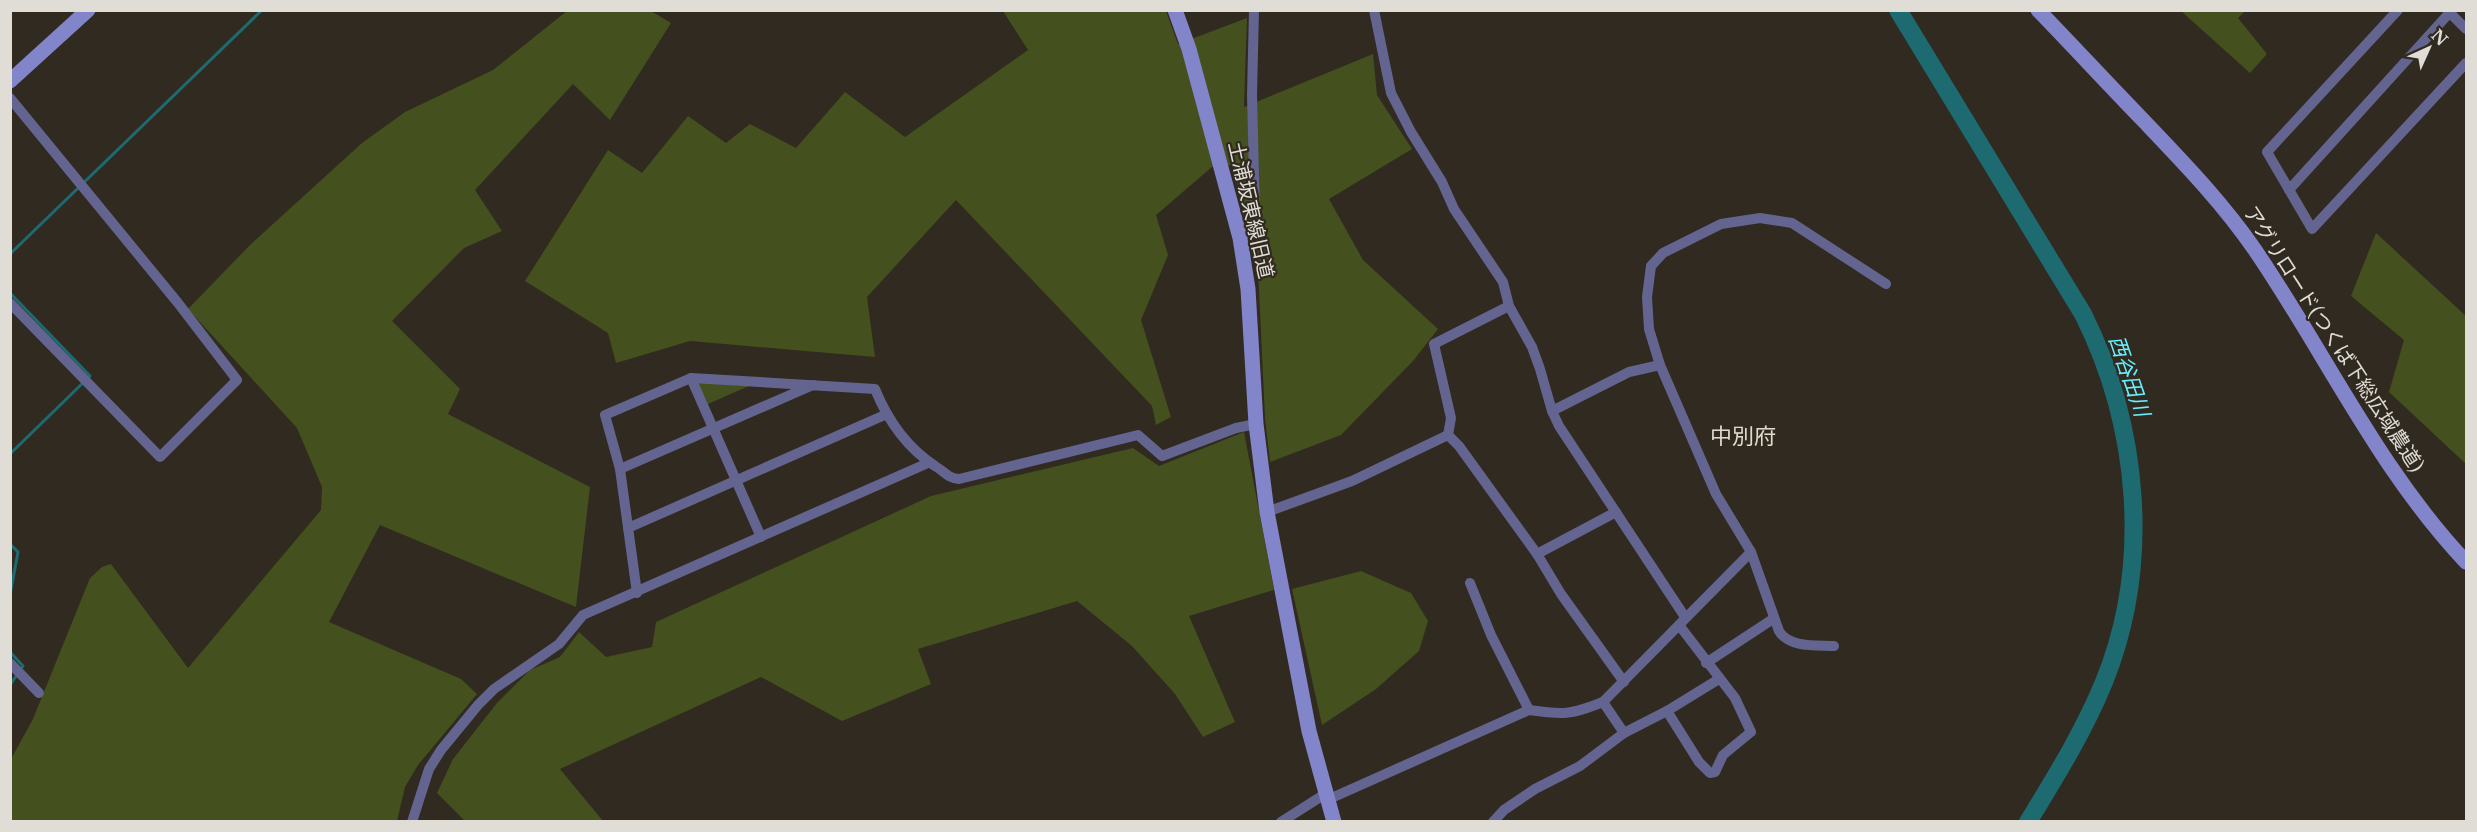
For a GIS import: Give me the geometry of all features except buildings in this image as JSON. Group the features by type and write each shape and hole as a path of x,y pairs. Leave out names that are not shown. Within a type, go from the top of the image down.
{"street":[{"path":"10,81 88,10"},
{"name":"土浦坂東線旧道","path":"1175,10 1189,50 1240,238 1250,310 1256,424 1268,512 1303,704 1334,822"},
{"path":"1240,238 1253,224 1255,216 1252,94 1254,10"},
{"path":"1374,10 1391,93 1411,132 1442,182 1454,209 1503,282 1509,306 1532,347 1552,411 1568,440 1616,512 1706,663 1735,698 1751,732 1724,755 1715,771 1710,773 1699,762 1666,711"},
{"name":"アグリロード(つくば下総広域農道)","path":"2038,10 2204,184 2231,216 2279,286 2399,481 2466,562"},
{"path":"2398,10 2267,152 2312,229 2466,63"},
{"path":"2289,190 2450,12 2466,29"},
{"path":"10,98 237,380 160,457 12,307"},
{"path":"1834,646 1796,643 1781,636 1750,552 1716,494 1660,365 1649,329 1647,297 1651,266 1663,253 1721,224 1760,218 1792,223 1886,284"},
{"path":"1509,306 1434,344 1450,418 1448,435 1537,554 1567,603 1623,682"},
{"path":"1552,411 1629,372 1660,365"},
{"path":"637,593 620,469 605,414 690,378 875,389 895,429 928,463 951,478 959,479 1138,435 1162,456 1236,428 1256,424"},
{"path":"690,378 760,537"},
{"path":"620,469 816,384"},
{"path":"628,528 887,414"},
{"path":"1268,512 1352,481 1448,435"},
{"path":"412,822 429,769 441,750 478,705 494,689 559,644 583,615 928,463"},
{"path":"1537,554 1616,512"},
{"path":"1281,822 1326,797 1529,710 1562,715 1578,712 1603,702 1750,552"},
{"path":"1470,583 1491,635 1529,710"},
{"path":"1706,663 1773,619"},
{"path":"10,663 39,693"},
{"path":"1493,822 1504,810 1535,789 1580,766 1624,733 1719,679"},
{"path":"1603,702 1624,733"}],"green space":[{"path":"567,11 651,11 671,23 610,120 573,84 475,190 502,231 464,248 392,321 460,389 448,414 590,487 576,607 380,525 329,622 461,679 477,694 418,765 405,787 397,821 11,822 11,759 33,719 90,578 102,567 111,564 188,668 321,510 322,487 297,428 188,309 250,245 362,143 405,112 493,70"},
{"path":"1003,11 1166,11 1178,44 1247,18 1244,107 1373,54 1377,95 1412,149 1329,199 1363,260 1438,329 1413,361 1341,435 1270,462 1265,418 1257,247 1231,165 1212,167 1156,215 1168,255 1141,320 1171,417 1156,425 1152,406 956,200 867,297 875,357 690,341 616,363 608,333 525,281 608,150 642,173 688,116 726,143 750,124 796,148 845,92 905,137 1028,50"},
{"path":"2181,11 2245,11 2238,18 2267,54 2250,73"},
{"path":"2376,233 2466,316 2466,464 2389,392 2404,340 2351,296"},
{"path":"698,383 749,386 708,404"},
{"path":"1244,432 1274,590 1189,616 1235,722 1203,737 1175,694 1132,646 1077,601 918,649 931,684 842,721 761,677 560,769 603,821 465,821 437,793 453,759 497,703 530,670 560,657 579,632 606,657 652,647 656,622 931,496 1133,448 1159,466"},
{"path":"1361,571 1411,593 1428,621 1419,651 1376,689 1322,725 1292,589"}],"waterway":[{"path":"10,254 262,10"},
{"name":"西谷田川","path":"1898,10 2083,314 2102,357 2117,402 2127,449 2132,496 2133,543 2129,590 2119,637 2104,682 2088,718 2028,822"},
{"path":"10,293 90,376 10,454"},
{"path":"10,544 18,552 10,595"},
{"path":"10,652 23,666 10,685"}],"district":[{"name":"中別府","path":"1743,436"}]}
